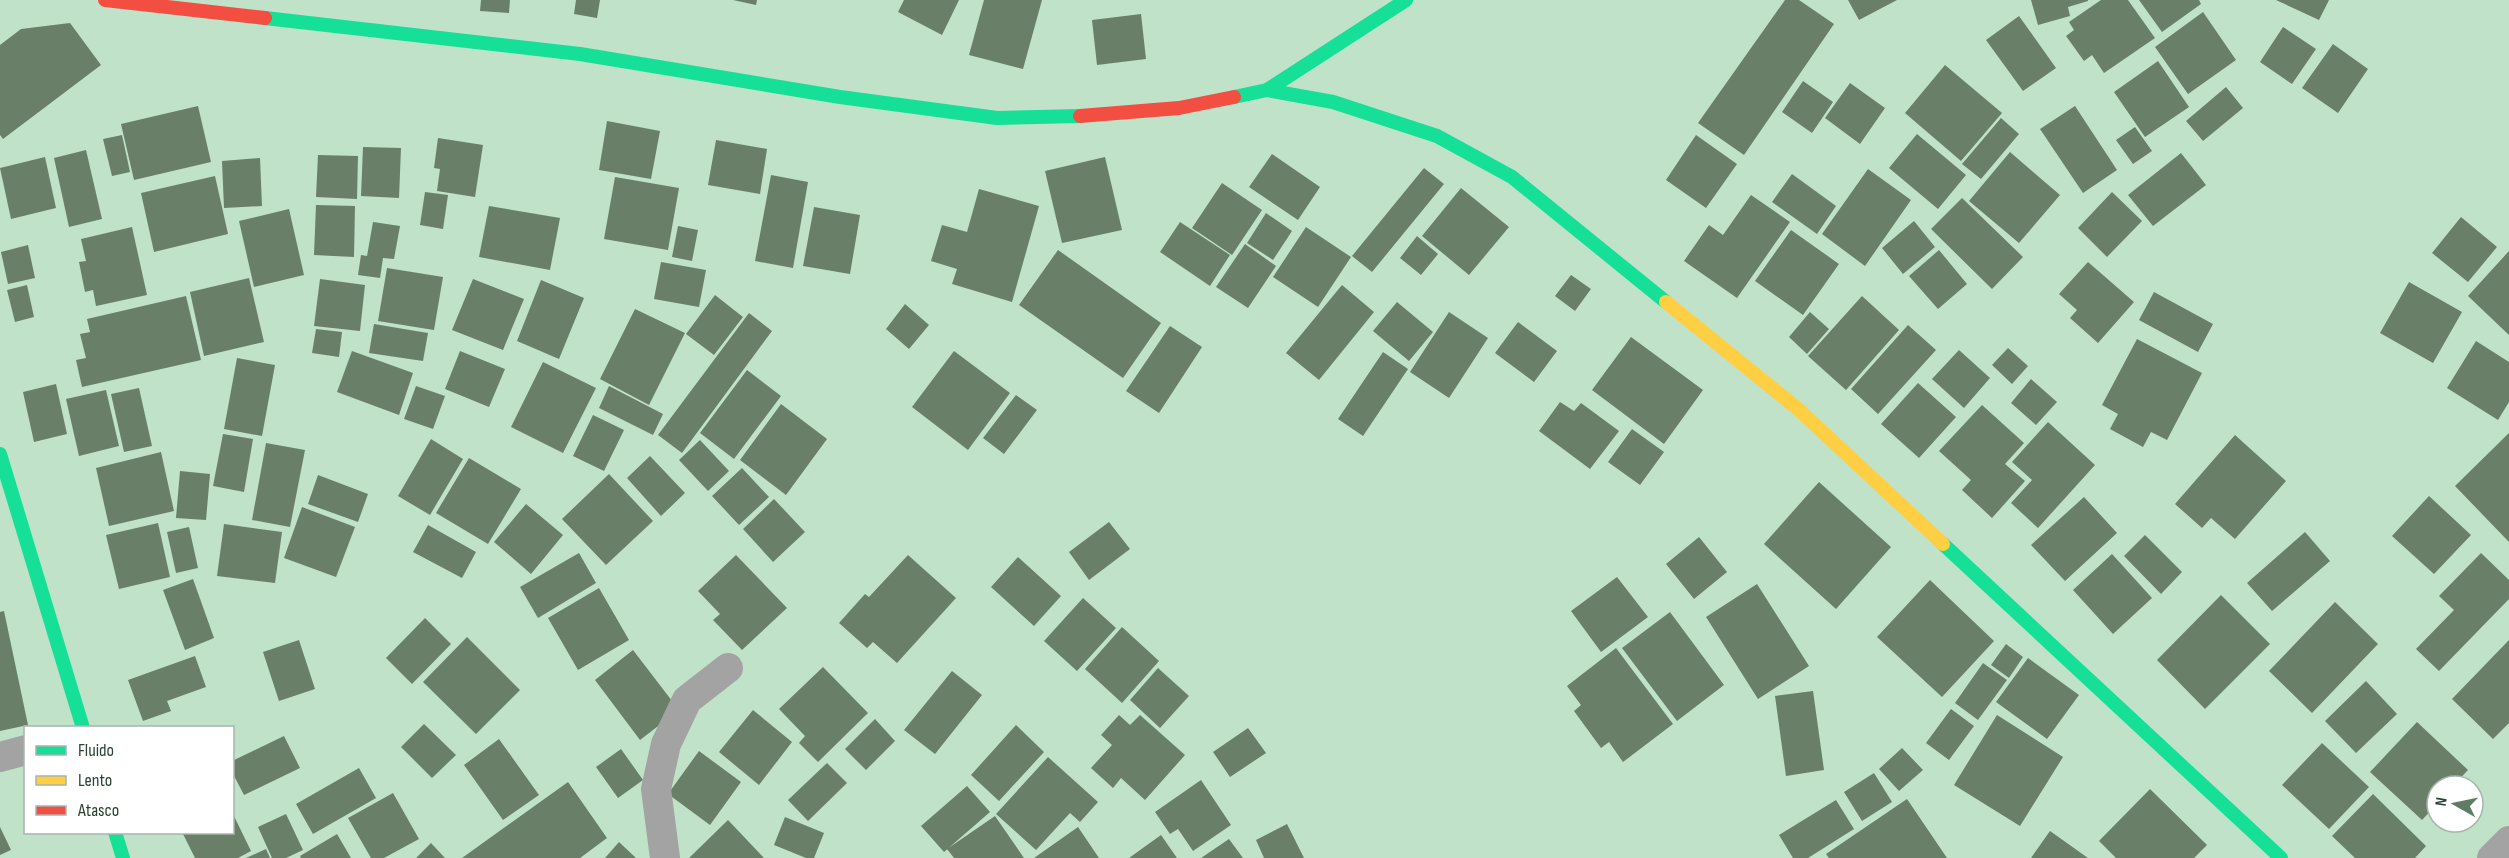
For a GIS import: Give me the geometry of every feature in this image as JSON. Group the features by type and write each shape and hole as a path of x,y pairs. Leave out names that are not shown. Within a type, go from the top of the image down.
{"street":[{"path":"105,0 580,54 840,97 997,118 1095,116 1179,108 1267,90 1406,0"},
{"path":"1267,90 1333,102 1437,136 1512,177 1798,409 2281,858"},
{"path":"0,454 82,726"},
{"path":"665,858 656,789 666,744 687,700 728,668"},
{"path":"0,757 24,751"},
{"path":"117,834 123,858"},
{"path":"2492,858 2509,840"}],"building":[{"path":"481,0 510,0 509,13 480,11"},
{"path":"576,0 600,0 597,18 574,14"},
{"path":"733,0 757,0 756,5"},
{"path":"904,0 959,0 942,35 898,12"},
{"path":"984,0 1042,0 1023,69 969,55"},
{"path":"1785,0 1799,0 1834,24 1744,155 1698,123"},
{"path":"1848,0 1897,0 1859,20"},
{"path":"2031,0 2088,1 2068,7 2070,16 2038,25"},
{"path":"2101,0 2128,0 2155,38 2104,73 2092,55 2084,61 2066,36 2074,30 2069,22"},
{"path":"2139,0 2199,0 2201,4 2162,32"},
{"path":"2276,0 2329,0 2319,20"},
{"path":"2203,12 2236,60 2188,94 2155,47"},
{"path":"1141,14 1146,59 1097,65 1092,20"},
{"path":"2019,16 2056,68 2023,91 1986,40"},
{"path":"70,23 101,65 3,139 0,135 0,45 21,29"},
{"path":"2283,27 2316,49 2292,84 2260,62"},
{"path":"2333,44 2368,69 2338,113 2302,88"},
{"path":"2158,61 2189,107 2145,137 2114,92"},
{"path":"1945,65 2002,113 1961,161 1905,113"},
{"path":"1803,81 1833,102 1812,133 1782,112"},
{"path":"1850,83 1885,108 1860,144 1825,118"},
{"path":"2226,87 2243,108 2203,141 2186,121"},
{"path":"198,106 211,162 134,180 121,124"},
{"path":"2075,106 2117,170 2083,193 2040,129"},
{"path":"2001,118 2019,134 1981,179 1962,164"},
{"path":"607,121 660,131 651,179 599,170"},
{"path":"2135,127 2152,151 2133,164 2116,140"},
{"path":"1917,134 1966,175 1938,209 1889,168"},
{"path":"122,135 130,172 112,176 103,139"},
{"path":"1696,135 1737,164 1706,208 1666,180"},
{"path":"438,138 483,145 475,197 437,191 440,169 434,168"},
{"path":"716,140 767,149 760,194 708,185"},
{"path":"363,147 401,148 399,198 361,196"},
{"path":"86,150 102,219 69,227 54,158"},
{"path":"2010,152 2060,195 2019,243 1969,201"},
{"path":"2181,153 2206,185 2153,226 2128,195"},
{"path":"1272,154 1320,187 1298,220 1249,187"},
{"path":"318,155 358,156 357,199 316,197"},
{"path":"45,157 56,208 11,219 0,168"},
{"path":"1105,157 1122,230 1062,243 1045,171"},
{"path":"260,158 262,206 224,208 222,161"},
{"path":"1424,168 1444,184 1372,272 1352,256"},
{"path":"1868,169 1911,200 1865,266 1822,234"},
{"path":"1792,174 1836,206 1817,234 1772,202"},
{"path":"771,175 808,182 793,268 755,261"},
{"path":"215,176 228,234 154,252 141,193"},
{"path":"615,177 679,188 668,250 604,239"},
{"path":"1222,183 1262,210 1232,255 1192,228"},
{"path":"1461,188 1509,227 1469,275 1422,236"},
{"path":"979,189 1039,206 1012,302 952,284 957,269 931,261 942,225 967,232"},
{"path":"425,192 448,195 443,229 420,225"},
{"path":"2112,192 2142,221 2107,257 2078,228"},
{"path":"1751,195 1790,222 1737,298 1684,261 1709,225 1723,235"},
{"path":"1962,198 2023,257 1992,289 1931,229"},
{"path":"316,205 355,206 354,257 314,255"},
{"path":"489,206 560,218 550,270 479,257"},
{"path":"814,207 860,215 850,274 803,266"},
{"path":"289,209 304,275 254,287 239,221"},
{"path":"1266,213 1292,231 1273,260 1247,243"},
{"path":"2461,217 2497,247 2468,282 2432,253"},
{"path":"1914,221 1935,247 1903,274 1882,248"},
{"path":"373,222 400,226 394,259 383,258 380,278 358,275 361,255 367,256"},
{"path":"1180,222 1230,255 1210,286 1160,252"},
{"path":"678,226 698,230 692,261 672,257"},
{"path":"132,227 147,295 96,306 93,290 85,292 79,262 86,261 81,239"},
{"path":"1306,227 1351,257 1318,307 1273,277"},
{"path":"1791,230 1839,264 1803,315 1755,281"},
{"path":"1417,236 1438,254 1421,275 1400,258"},
{"path":"1245,244 1276,266 1248,308 1216,287"},
{"path":"28,245 35,278 8,284 1,252"},
{"path":"1058,250 1161,323 1123,378 1019,305"},
{"path":"1939,250 1967,284 1938,309 1909,276"},
{"path":"2509,251 2509,335 2468,296"},
{"path":"661,262 706,270 699,307 654,299"},
{"path":"2088,262 2134,302 2098,343 2070,318 2077,310 2059,294"},
{"path":"387,268 443,277 434,330 378,321"},
{"path":"1571,275 1591,289 1575,311 1555,296"},
{"path":"249,278 264,342 204,356 190,292"},
{"path":"320,279 365,285 360,331 314,326"},
{"path":"473,279 524,299 503,350 452,330"},
{"path":"541,280 584,298 559,359 517,341"},
{"path":"2409,282 2462,312 2433,363 2380,333"},
{"path":"27,285 34,317 15,322 7,290"},
{"path":"1342,285 1374,312 1319,380 1286,353"},
{"path":"2154,292 2213,324 2198,352 2139,320"},
{"path":"715,295 743,317 714,355 686,334"},
{"path":"186,296 201,360 82,387 76,360 86,358 80,334 90,332 87,319"},
{"path":"1862,296 1899,330 1846,390 1808,356"},
{"path":"1397,302 1433,332 1409,361 1373,331"},
{"path":"905,304 929,325 909,349 886,329"},
{"path":"635,309 685,333 649,405 600,379"},
{"path":"1449,312 1488,338 1449,398 1410,372"},
{"path":"1810,312 1829,329 1807,354 1789,337"},
{"path":"749,313 772,331 682,453 658,435"},
{"path":"1518,322 1557,351 1534,382 1495,353"},
{"path":"374,324 428,333 423,361 369,353"},
{"path":"1908,325 1936,350 1878,414 1851,389"},
{"path":"1170,326 1202,347 1159,413 1126,391"},
{"path":"316,329 342,332 339,357 312,353"},
{"path":"1631,337 1703,390 1664,444 1592,390"},
{"path":"2137,339 2202,373 2167,440 2151,432 2143,447 2110,429 2118,414 2102,405"},
{"path":"2476,341 2509,362 2509,402 2498,420 2447,388"},
{"path":"2008,348 2028,366 2012,384 1992,365"},
{"path":"1959,350 1990,378 1964,408 1932,379"},
{"path":"352,351 413,373 399,415 337,392"},
{"path":"460,351 505,369 489,407 445,389"},
{"path":"954,351 1010,393 968,450 912,407"},
{"path":"1383,352 1408,369 1363,436 1338,419"},
{"path":"237,358 275,365 262,436 224,429"},
{"path":"543,362 596,388 563,453 511,427"},
{"path":"747,370 781,396 734,459 700,433"},
{"path":"2031,379 2057,402 2036,425 2011,403"},
{"path":"1918,383 1956,417 1919,458 1881,424"},
{"path":"56,384 67,434 34,442 23,392"},
{"path":"416,386 445,396 433,429 404,419"},
{"path":"609,386 663,414 653,435 599,408"},
{"path":"139,388 152,446 124,452 111,394"},
{"path":"106,390 119,446 79,456 66,399"},
{"path":"1016,395 1037,410 1004,454 983,438"},
{"path":"1560,402 1574,411 1581,403 1619,431 1590,469 1539,431"},
{"path":"781,404 827,439 786,495 740,460"},
{"path":"1982,405 2024,443 2005,464 2025,481 1992,518 1962,490 1971,480 1939,451"},
{"path":"593,415 624,430 604,471 573,456"},
{"path":"2048,422 2095,465 2038,528 2011,503 2032,480 2012,462"},
{"path":"1632,429 1664,452 1640,485 1608,462"},
{"path":"2509,433 2509,542 2455,486"},
{"path":"223,434 253,439 244,492 213,486"},
{"path":"2235,435 2286,481 2235,539 2211,518 2202,528 2175,504"},
{"path":"431,439 463,459 430,515 398,496"},
{"path":"700,440 729,471 708,491 679,460"},
{"path":"266,443 305,450 290,527 252,520"},
{"path":"161,452 174,511 109,526 96,468"},
{"path":"650,456 685,493 661,516 627,478"},
{"path":"469,458 521,489 488,544 436,513"},
{"path":"742,468 769,497 739,525 712,496"},
{"path":"180,471 210,474 206,520 176,518"},
{"path":"609,474 653,521 606,565 562,519"},
{"path":"318,475 368,494 358,522 308,504"},
{"path":"1819,482 1891,547 1836,609 1764,544"},
{"path":"2429,496 2471,535 2434,574 2392,536"},
{"path":"2084,497 2117,533 2065,581 2031,545"},
{"path":"774,499 805,532 773,562 743,529"},
{"path":"526,504 563,535 531,574 494,542"},
{"path":"302,507 355,527 336,577 284,558"},
{"path":"1109,522 1130,549 1089,580 1069,552"},
{"path":"158,523 170,577 119,589 106,535"},
{"path":"224,524 282,532 275,583 217,576"},
{"path":"428,525 476,552 462,578 413,552"},
{"path":"189,527 198,568 176,573 167,532"},
{"path":"2305,532 2330,561 2272,611 2247,583"},
{"path":"2145,535 2182,572 2161,594 2124,556"},
{"path":"1699,537 1727,572 1694,599 1666,564"},
{"path":"579,553 596,583 538,618 520,587"},
{"path":"2481,553 2509,580 2509,599 2439,671 2416,649 2454,610 2439,596"},
{"path":"2112,554 2152,598 2113,634 2073,590"},
{"path":"736,555 787,608 742,650 713,620 720,614 698,591"},
{"path":"908,555 956,598 897,663 873,642 867,648 839,623 865,594 869,597"},
{"path":"1018,557 1061,596 1034,626 991,587"},
{"path":"1617,577 1648,617 1601,652 1571,611"},
{"path":"193,579 214,638 185,650 163,590"},
{"path":"1930,580 1994,641 1942,697 1877,637"},
{"path":"1757,584 1809,666 1758,699 1706,617"},
{"path":"599,588 629,640 578,670 548,618"},
{"path":"2221,595 2270,644 2205,709 2157,660"},
{"path":"1083,598 1116,628 1077,671 1044,641"},
{"path":"2335,602 2378,644 2312,713 2269,671"},
{"path":"4,611 28,725 0,731 0,612"},
{"path":"1670,612 1724,685 1677,721 1622,648"},
{"path":"425,618 451,644 412,684 386,658"},
{"path":"1122,627 1159,661 1122,703 1085,669"},
{"path":"467,637 520,690 476,734 423,682"},
{"path":"299,640 315,689 279,701 263,652"},
{"path":"2509,640 2509,723 2493,739 2452,699"},
{"path":"2006,644 2023,657 2009,678 1991,665"},
{"path":"1616,648 1673,724 1623,762 1609,742 1601,748 1574,711 1581,705 1567,686"},
{"path":"633,650 679,710 640,740 595,680"},
{"path":"195,656 206,687 167,701 171,711 143,721 128,680"},
{"path":"2028,658 2079,695 2047,739 1996,702"},
{"path":"1983,663 2007,680 1978,720 1955,703"},
{"path":"823,667 868,713 818,762 799,743 805,736 779,709"},
{"path":"1158,668 1189,696 1160,728 1130,700"},
{"path":"952,671 982,695 935,754 904,730"},
{"path":"2366,681 2397,714 2356,753 2325,721"},
{"path":"1813,691 1824,770 1786,776 1775,696"},
{"path":"1951,709 1974,726 1949,760 1926,743"},
{"path":"753,710 792,742 759,785 719,752"},
{"path":"1119,715 1130,725 1140,715 1185,755 1145,800 1121,778 1113,788 1091,768 1112,745 1101,735"},
{"path":"1997,715 2063,757 2020,826 1954,785"},
{"path":"875,719 895,741 866,770 845,749"},
{"path":"2417,722 2468,770 2464,774 2425,774 2425,817 2422,820 2370,772"},
{"path":"424,724 456,755 432,778 401,747"},
{"path":"1016,725 1044,752 999,801 971,775"},
{"path":"1248,728 1266,753 1230,777 1213,752"},
{"path":"284,736 300,768 244,795 234,776 234,760"},
{"path":"499,739 539,795 503,820 464,765"},
{"path":"2322,743 2369,787 2329,829 2282,785"},
{"path":"1902,748 1923,770 1899,791 1879,769"},
{"path":"621,749 643,780 618,798 596,767"},
{"path":"699,751 741,782 710,825 668,794"},
{"path":"1048,757 1098,802 1080,822 1070,813 1036,850 996,814"},
{"path":"827,763 847,783 808,821 788,800"},
{"path":"359,768 376,798 313,834 296,804"},
{"path":"1874,773 1892,802 1862,821 1844,792"},
{"path":"1201,780 1231,825 1193,851 1178,829 1170,834 1155,812"},
{"path":"568,782 607,838 580,858 462,858"},
{"path":"967,786 990,812 944,852 921,826"},
{"path":"2150,789 2207,845 2194,858 2116,858 2099,841"},
{"path":"393,793 419,839 384,858 371,858 348,818"},
{"path":"2373,794 2426,846 2415,858 2355,858 2332,836"},
{"path":"1907,799 1947,858 1829,858 1826,854"},
{"path":"1836,800 1854,829 1808,858 1793,858 1779,835"},
{"path":"286,814 303,850 286,858 272,858 258,827"},
{"path":"234,816 251,851 238,858 195,858 183,834 234,834"},
{"path":"995,816 1024,858 954,858 947,849"},
{"path":"785,817 824,833 814,858 806,858 774,845"},
{"path":"728,820 764,858 689,858"},
{"path":"1287,824 1304,858 1264,858 1256,840"},
{"path":"0,827 11,850 0,855"},
{"path":"1078,827 1099,858 1034,858"},
{"path":"2050,831 2088,858 2031,858"},
{"path":"337,834 351,858 301,858 300,856"},
{"path":"1161,835 1177,858 1129,858"},
{"path":"1229,839 1243,858 1201,858"},
{"path":"619,842 636,858 605,858"},
{"path":"431,843 445,858 416,858"},
{"path":"266,849 270,858 246,858"}],"traffic: fast":[{"path":"1234,97 1267,90 1406,0"},
{"path":"265,18 580,54 840,97 997,118 1080,116"},
{"path":"1267,90 1333,102 1437,136 1512,177 1666,302"},
{"path":"0,454 82,726"},
{"path":"1943,544 2281,858"},
{"path":"116,834 123,858"}],"traffic: slow":[{"path":"1666,302 1798,409 1943,544"}],"traffic: jam":[{"path":"105,0 265,18"},
{"path":"1080,116 1179,108 1234,97"}]}
